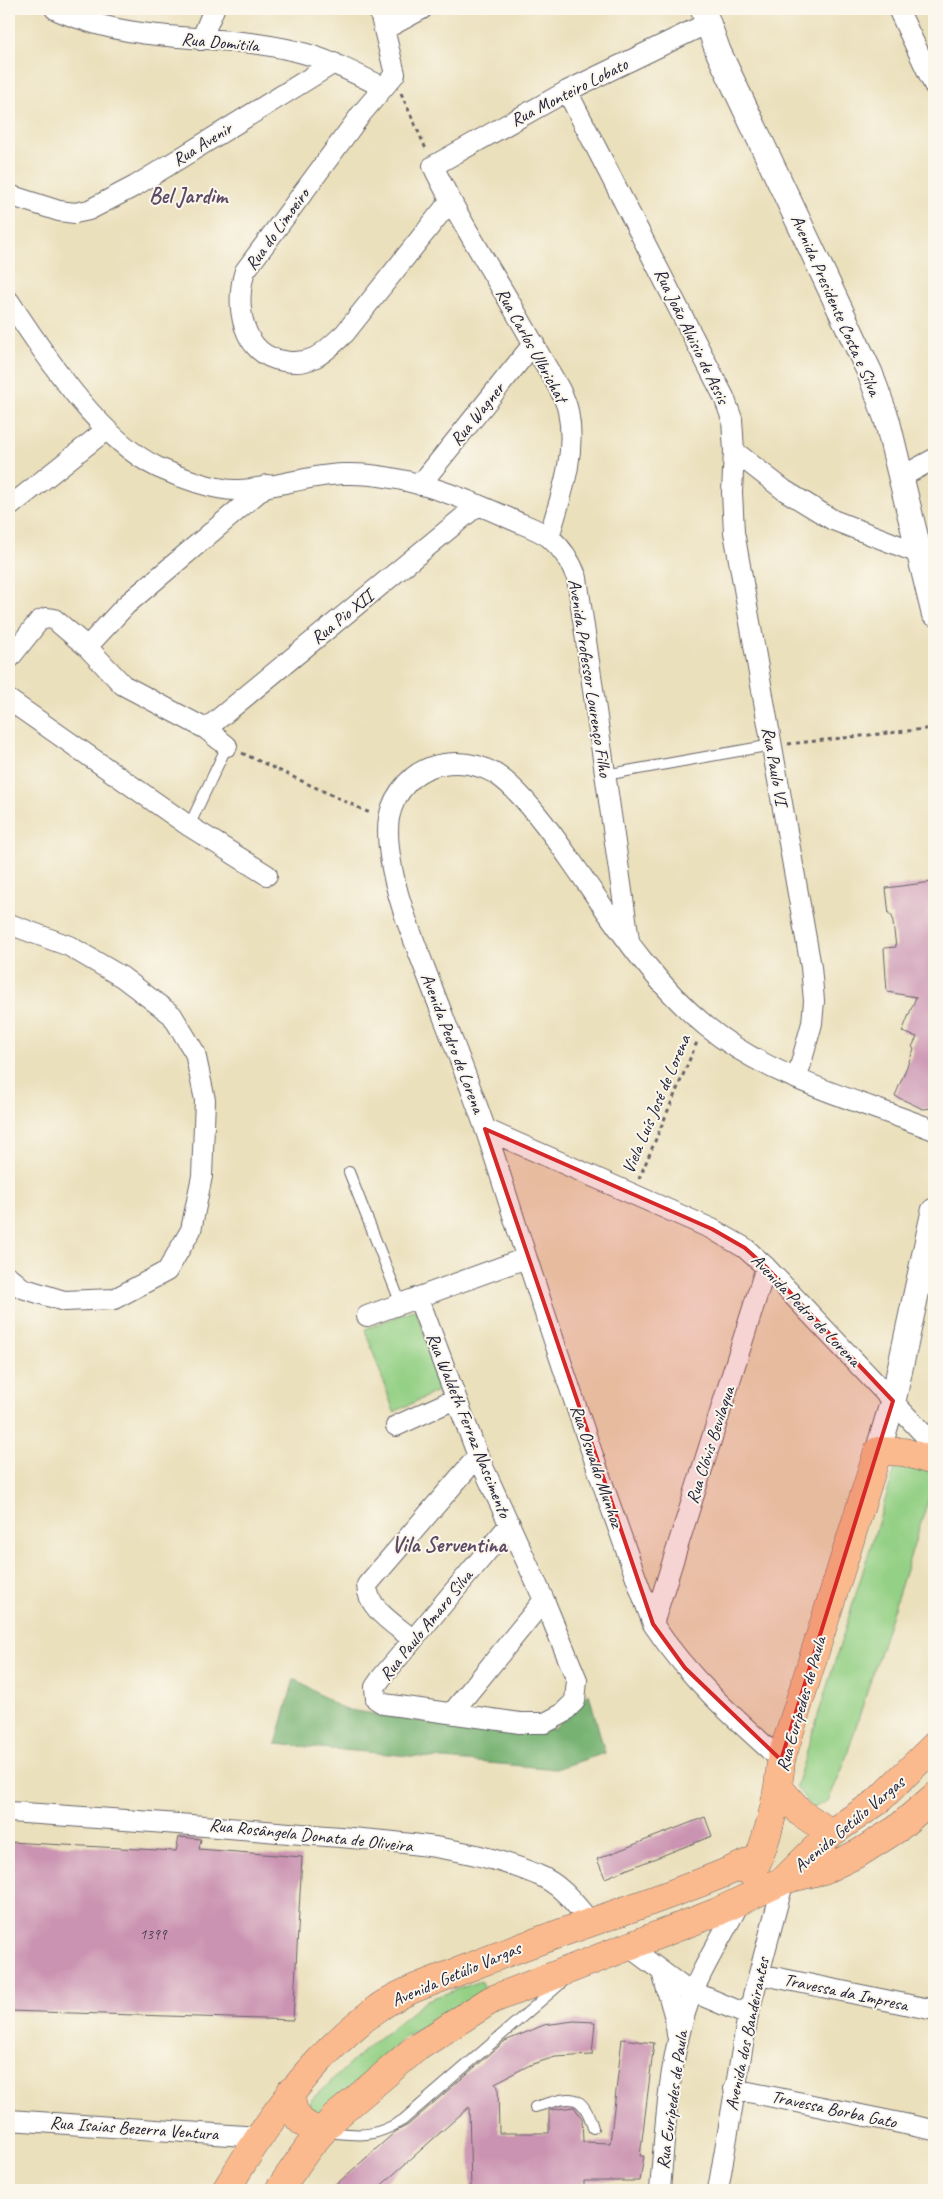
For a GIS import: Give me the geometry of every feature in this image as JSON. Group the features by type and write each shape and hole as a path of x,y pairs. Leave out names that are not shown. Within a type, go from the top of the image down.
{"main road":[{"path":"878,1451 904,1452 934,1461"},
{"name":"Rua Eurípedes de Paula","path":"741,1900 759,1858 779,1788 781,1760 878,1451"},
{"name":"Avenida Getúlio Vargas","path":"784,1880 831,1833 877,1802 934,1746"},
{"path":"779,1788 801,1813 831,1833"},
{"name":"Avenida Getúlio Vargas","path":"280,2190 308,2148 334,2118 415,2050 506,1992 717,1912 784,1880 824,1870 859,1853 897,1829 934,1797"},
{"name":"Avenida Getúlio Vargas","path":"226,2190 259,2137 291,2091 344,2036 375,2010 404,1993 503,1952 591,1923 759,1858"},
{"path":"291,2091 294,2114 300,2122 322,2132"}],"street":[{"name":"Rua Domitila","path":"55,9 108,28 151,36 294,50 389,80"},
{"path":"201,40 214,9"},
{"path":"379,9 385,29 389,80"},
{"path":"385,29 422,9"},
{"path":"898,9 934,85"},
{"name":"Rua Monteiro Lobato","path":"433,166 703,13"},
{"name":"Avenida Presidente Costa e Silva","path":"703,13 718,51 870,373 887,420 918,553 930,580 934,613"},
{"name":"Rua Avenir","path":"9,195 59,211 75,213 89,210 135,186 334,63"},
{"name":"Rua do Limoeiro","path":"389,80 246,271 240,285 240,305 247,334 258,350 276,360 296,363 314,358 332,345 345,333 450,202"},
{"name":"Rua João Aluisio de Assis","path":"567,91 724,397 732,419 734,451"},
{"name":"Rua Carlos Ulbrichat","path":"433,166 450,202 534,343 568,410 570,435 567,477 549,537"},
{"name":"Avenida Professor Lourenço Filho","path":"9,301 34,339 106,430 126,448 157,467 180,477 237,490 307,477 343,474 380,475 420,485 478,505 549,537 563,552 577,578 630,944"},
{"name":"Rua Wagner","path":"420,485 534,343"},
{"path":"9,507 106,430"},
{"path":"734,451 784,490 833,520 918,553"},
{"name":"Rua Paulo VI","path":"734,451 732,492 734,532 810,967 814,1001 812,1024 797,1078"},
{"path":"901,477 934,458"},
{"path":"87,648 126,605 267,485"},
{"name":"Rua Pio XII","path":"206,729 478,505"},
{"path":"9,659 39,621 46,618 54,618 87,648 122,685 206,729 227,746"},
{"path":"9,700 189,826 267,874"},
{"path":"386,821 395,800 408,782 422,771 441,764 463,762 494,773 510,786 553,835 630,944 665,987 704,1025 738,1050 797,1078 934,1130"},
{"name":"Avenida Pedro de Lorena","path":"386,821 390,860 408,926 485,1128 712,1229 745,1248 766,1267 934,1445"},
{"path":"9,924 69,946 122,977 172,1015 195,1053 205,1100 202,1176 191,1230 167,1271 114,1299 64,1301 22,1288 9,1277"},
{"name":"Rua Oswaldo Munhoz","path":"485,1128 526,1258 653,1624 685,1668 725,1710 781,1760"},
{"name":"Rua Eurípedes de Paula","path":"878,1451 893,1400 934,1211"},
{"path":"366,1316 526,1258"},
{"name":"Rua Clóvis Bevilaqua","path":"653,1624 766,1267"},
{"name":"Rua Waldeth Ferraz Nascimento","path":"384,1704 520,1723 544,1723 562,1714 575,1701 577,1680 544,1600 410,1301"},
{"path":"396,1426 455,1400"},
{"path":"412,1639 376,1608 367,1596 367,1585 375,1573 478,1456"},
{"name":"Rua Paulo Amaro Silva","path":"384,1704 376,1699 375,1687 412,1639 510,1524"},
{"path":"452,1713 544,1600"},
{"name":"Rua Rosângela Donata de Oliveira","path":"9,1812 207,1824 360,1838 454,1852 509,1865 540,1876 564,1892 591,1923"},
{"name":"Avenida dos Bandeirantes","path":"718,2190 748,2015 784,1880"},
{"name":"Rua Eurípedes de Paula","path":"660,2190 668,2102 678,2042 694,1993 741,1900"},
{"path":"628,1946 694,1993 748,2015"},
{"path":"662,1972 675,2018 678,2042"},
{"name":"Travessa da Impresa","path":"759,1974 934,2010"},
{"name":"Travessa Borba Gato","path":"734,2088 934,2130"},
{"name":"Rua Isaias Bezerra Ventura","path":"9,2120 259,2137"}],"lane":[{"path":"605,775 772,745"},
{"path":"189,826 227,746"},
{"path":"349,1172 410,1301"},
{"path":"322,2132 367,2136 387,2130 403,2120 554,1991 582,1964"},
{"path":"535,2107 571,2098 582,2103 590,2115 593,2128"}],"path":[{"path":"389,80 433,166"},
{"path":"772,745 934,728"},
{"path":"227,746 386,821"},
{"name":"Viela Luís José de Lorena","path":"633,1193 704,1025"}],"highlighted area":[{"path":"485,1129 712,1229 745,1248 766,1267 893,1401 781,1760 685,1668 653,1624"}],"green space":[{"path":"415,1309 444,1388 394,1412 365,1329"},
{"path":"897,1462 934,1469 934,1482 843,1767 828,1801 812,1809 796,1786"},
{"path":"294,1679 343,1709 439,1724 553,1729 589,1694 605,1753 556,1769 276,1744"},
{"path":"481,1981 486,1992 406,2036 321,2114 307,2109 312,2099 369,2046 427,2000"}],"building":[{"path":"932,882 934,937 930,938 934,977 934,1108 923,1109 895,1096 917,1037 902,1032 916,997 887,992 884,948 896,947 892,915 889,915 886,888"},
{"path":"705,1817 712,1836 605,1878 597,1859"},
{"path":"179,1837 201,1839 199,1849 302,1857 293,2020 9,2011 9,1842 176,1851"},
{"path":"574,2021 595,2022 592,2055 555,2057 530,2065 495,2083 498,2087 499,2133 549,2133 549,2110 574,2107 582,2118 583,2142 610,2143 622,2039 654,2043 640,2156 644,2156 640,2181 584,2181 584,2190 471,2190 469,2107 376,2190 330,2190 395,2132 408,2125 505,2041 544,2025"}],"district":[{"name":"Bel Jardim","path":"188,196"},
{"name":"Vila Serventina","path":"449,1545"}]}
